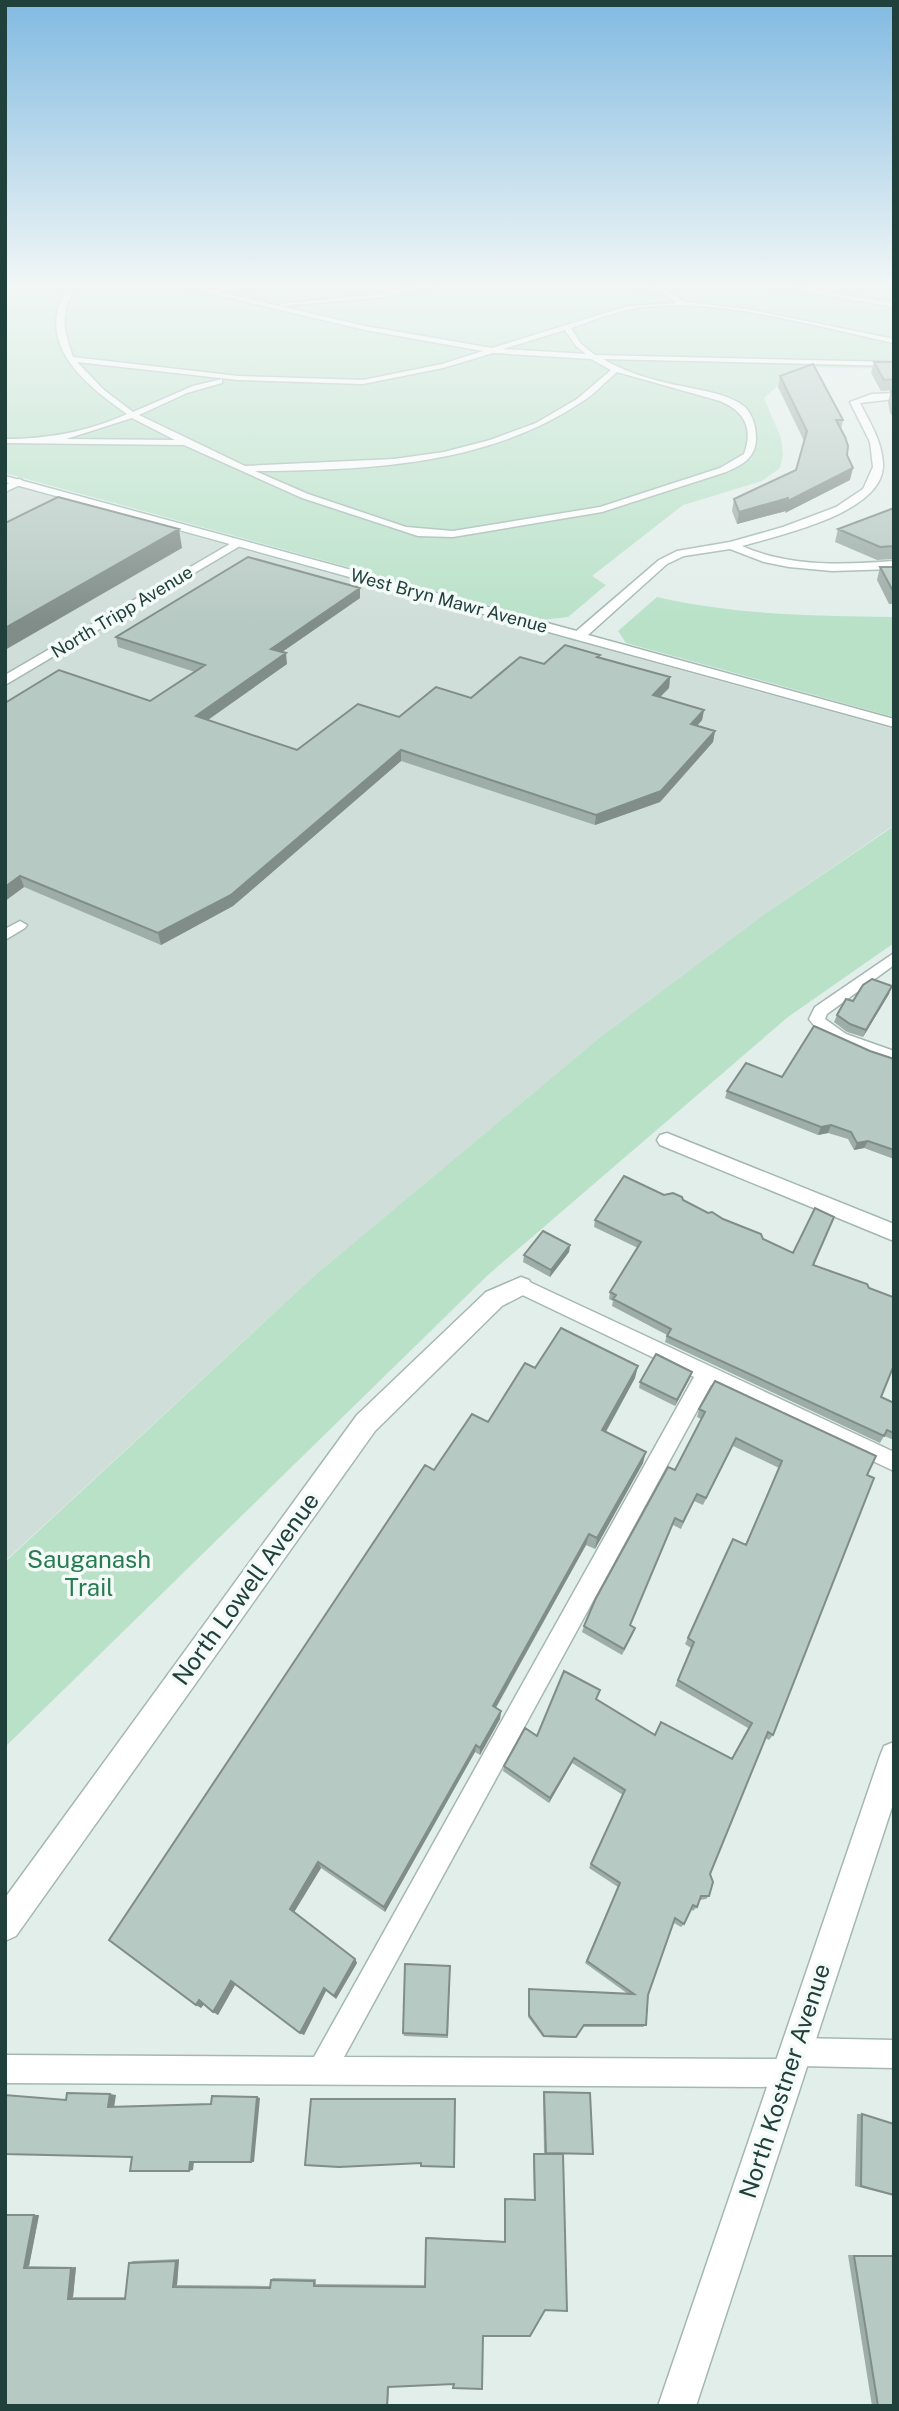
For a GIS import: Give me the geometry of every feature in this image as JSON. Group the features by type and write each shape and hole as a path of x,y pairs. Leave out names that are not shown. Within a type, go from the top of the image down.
{"street":[{"path":"579,636 663,562 681,554 731,545 787,529 841,509 868,491 878,467 875,442 855,402 883,397"},
{"name":"West Bryn Mawr Avenue","path":"5,479 894,723"},
{"name":"North Tripp Avenue","path":"5,681 239,542"},
{"path":"731,545 766,560 807,565 894,565"},
{"path":"667,1140 894,1233"},
{"name":"North Lowell Avenue","path":"5,1926 366,1423 494,1299 521,1286"},
{"name":"North Kostner Avenue","path":"677,2406 894,1756"}],"lane":[{"path":"107,397 133,415 186,443 305,496 403,530 436,535 602,509 723,470 749,454 753,444 745,412 738,406 714,397"},
{"path":"37,442 65,438 133,415 169,397"},
{"path":"240,468 347,468 429,458 505,437 555,414 583,397"},
{"path":"5,441 186,443"},
{"path":"5,489 19,482"},
{"path":"5,936 20,925"},
{"path":"894,958 820,1011 817,1019 822,1028 833,1034 894,1056"},
{"path":"521,1286 894,1462"},
{"path":"322,2069 707,1373"},
{"path":"5,2068 322,2069 792,2063 894,2054"}],"shaded area":[{"path":"17,487 894,729 894,825 766,913 599,1038 314,1276 5,1561 5,493"}],"green space":[{"path":"5,397 766,397 764,398 781,438 783,454 780,468 762,481 683,505 592,576 606,585 568,617 541,620 5,473"},
{"path":"657,597 745,611 894,617 894,717 626,643 618,631"},
{"name":"Sauganash Trail","path":"894,826 894,943 788,1017 489,1274 5,1747 5,1562 314,1276 599,1038 766,913"}],"building":[{"path":"790,397 830,397 843,420 836,420 845,437 847,455 853,468 788,501 788,498 739,512 734,499 796,470 807,431"},
{"path":"58,497 179,529 5,628 5,523"},
{"path":"894,508 894,546 880,547 838,529"},
{"path":"248,557 360,588 271,649 286,653 196,716 297,750 358,704 399,717 436,687 471,698 520,657 544,664 565,645 600,655 597,657 670,677 653,695 704,710 691,724 715,731 661,791 596,815 401,750 231,895 158,933 20,876 5,887 5,703 59,670 150,701 205,665 116,637"},
{"path":"880,567 894,567 894,591 893,591"},
{"path":"872,979 892,986 866,1030 837,1015 846,999 853,1001 863,985"},
{"path":"814,1026 894,1059 894,1150 868,1141 857,1143 851,1132 831,1125 821,1127 727,1091 746,1063 782,1077"},
{"path":"624,1176 664,1195 673,1193 682,1197 708,1213 712,1212 761,1234 763,1239 793,1253 815,1208 834,1217 813,1265 867,1284 869,1288 894,1299 894,1365 881,1397 894,1403 894,1433 887,1430 884,1436 667,1336 671,1329 613,1299 616,1295 610,1292 641,1242 595,1220"},
{"path":"543,1231 570,1245 551,1270 524,1255"},
{"path":"561,1328 638,1366 602,1430 646,1452 597,1538 589,1534 493,1706 501,1711 480,1748 476,1745 384,1907 318,1862 290,1909 355,1959 334,1996 324,1988 300,2033 231,1981 213,2012 199,2000 196,2005 109,1940 425,1465 434,1470 472,1414 488,1422 525,1363 535,1368"},
{"path":"656,1354 692,1372 677,1400 640,1382"},
{"path":"715,1381 876,1456 867,1475 874,1478 773,1735 768,1732 710,1874 713,1882 709,1896 701,1896 697,1907 693,1905 684,1924 675,1918 648,1995 646,2025 584,2025 576,2037 544,2036 529,2015 529,1989 634,1994 587,1961 620,1883 591,1864 625,1790 574,1758 550,1798 504,1766 525,1728 537,1736 564,1671 600,1690 596,1699 655,1735 661,1722 732,1759 752,1723 678,1680 694,1642 688,1638 733,1539 746,1545 782,1461 736,1438 706,1498 697,1494 683,1522 675,1518 630,1625 635,1628 624,1649 584,1626 595,1600 668,1467 675,1470 705,1412 699,1409"},
{"path":"405,1964 450,1966 447,2035 403,2033"},
{"path":"544,2092 590,2093 593,2154 546,2153"},
{"path":"67,2093 110,2094 108,2107 211,2104 212,2096 257,2097 251,2162 190,2162 189,2171 130,2171 132,2157 5,2154 5,2095 66,2100"},
{"path":"311,2099 455,2099 454,2167 421,2166 421,2163 339,2167 305,2165"},
{"path":"862,2114 894,2124 894,2195 861,2186"},
{"path":"534,2154 563,2154 567,2311 545,2310 530,2336 483,2336 482,2389 453,2388 454,2384 388,2387 387,2406 5,2406 5,2215 34,2215 24,2268 71,2268 68,2299 125,2299 129,2263 176,2261 173,2287 270,2288 271,2280 314,2281 314,2286 425,2287 426,2238 505,2242 505,2199 535,2200"},
{"path":"854,2256 894,2256 894,2406 878,2406"}]}
